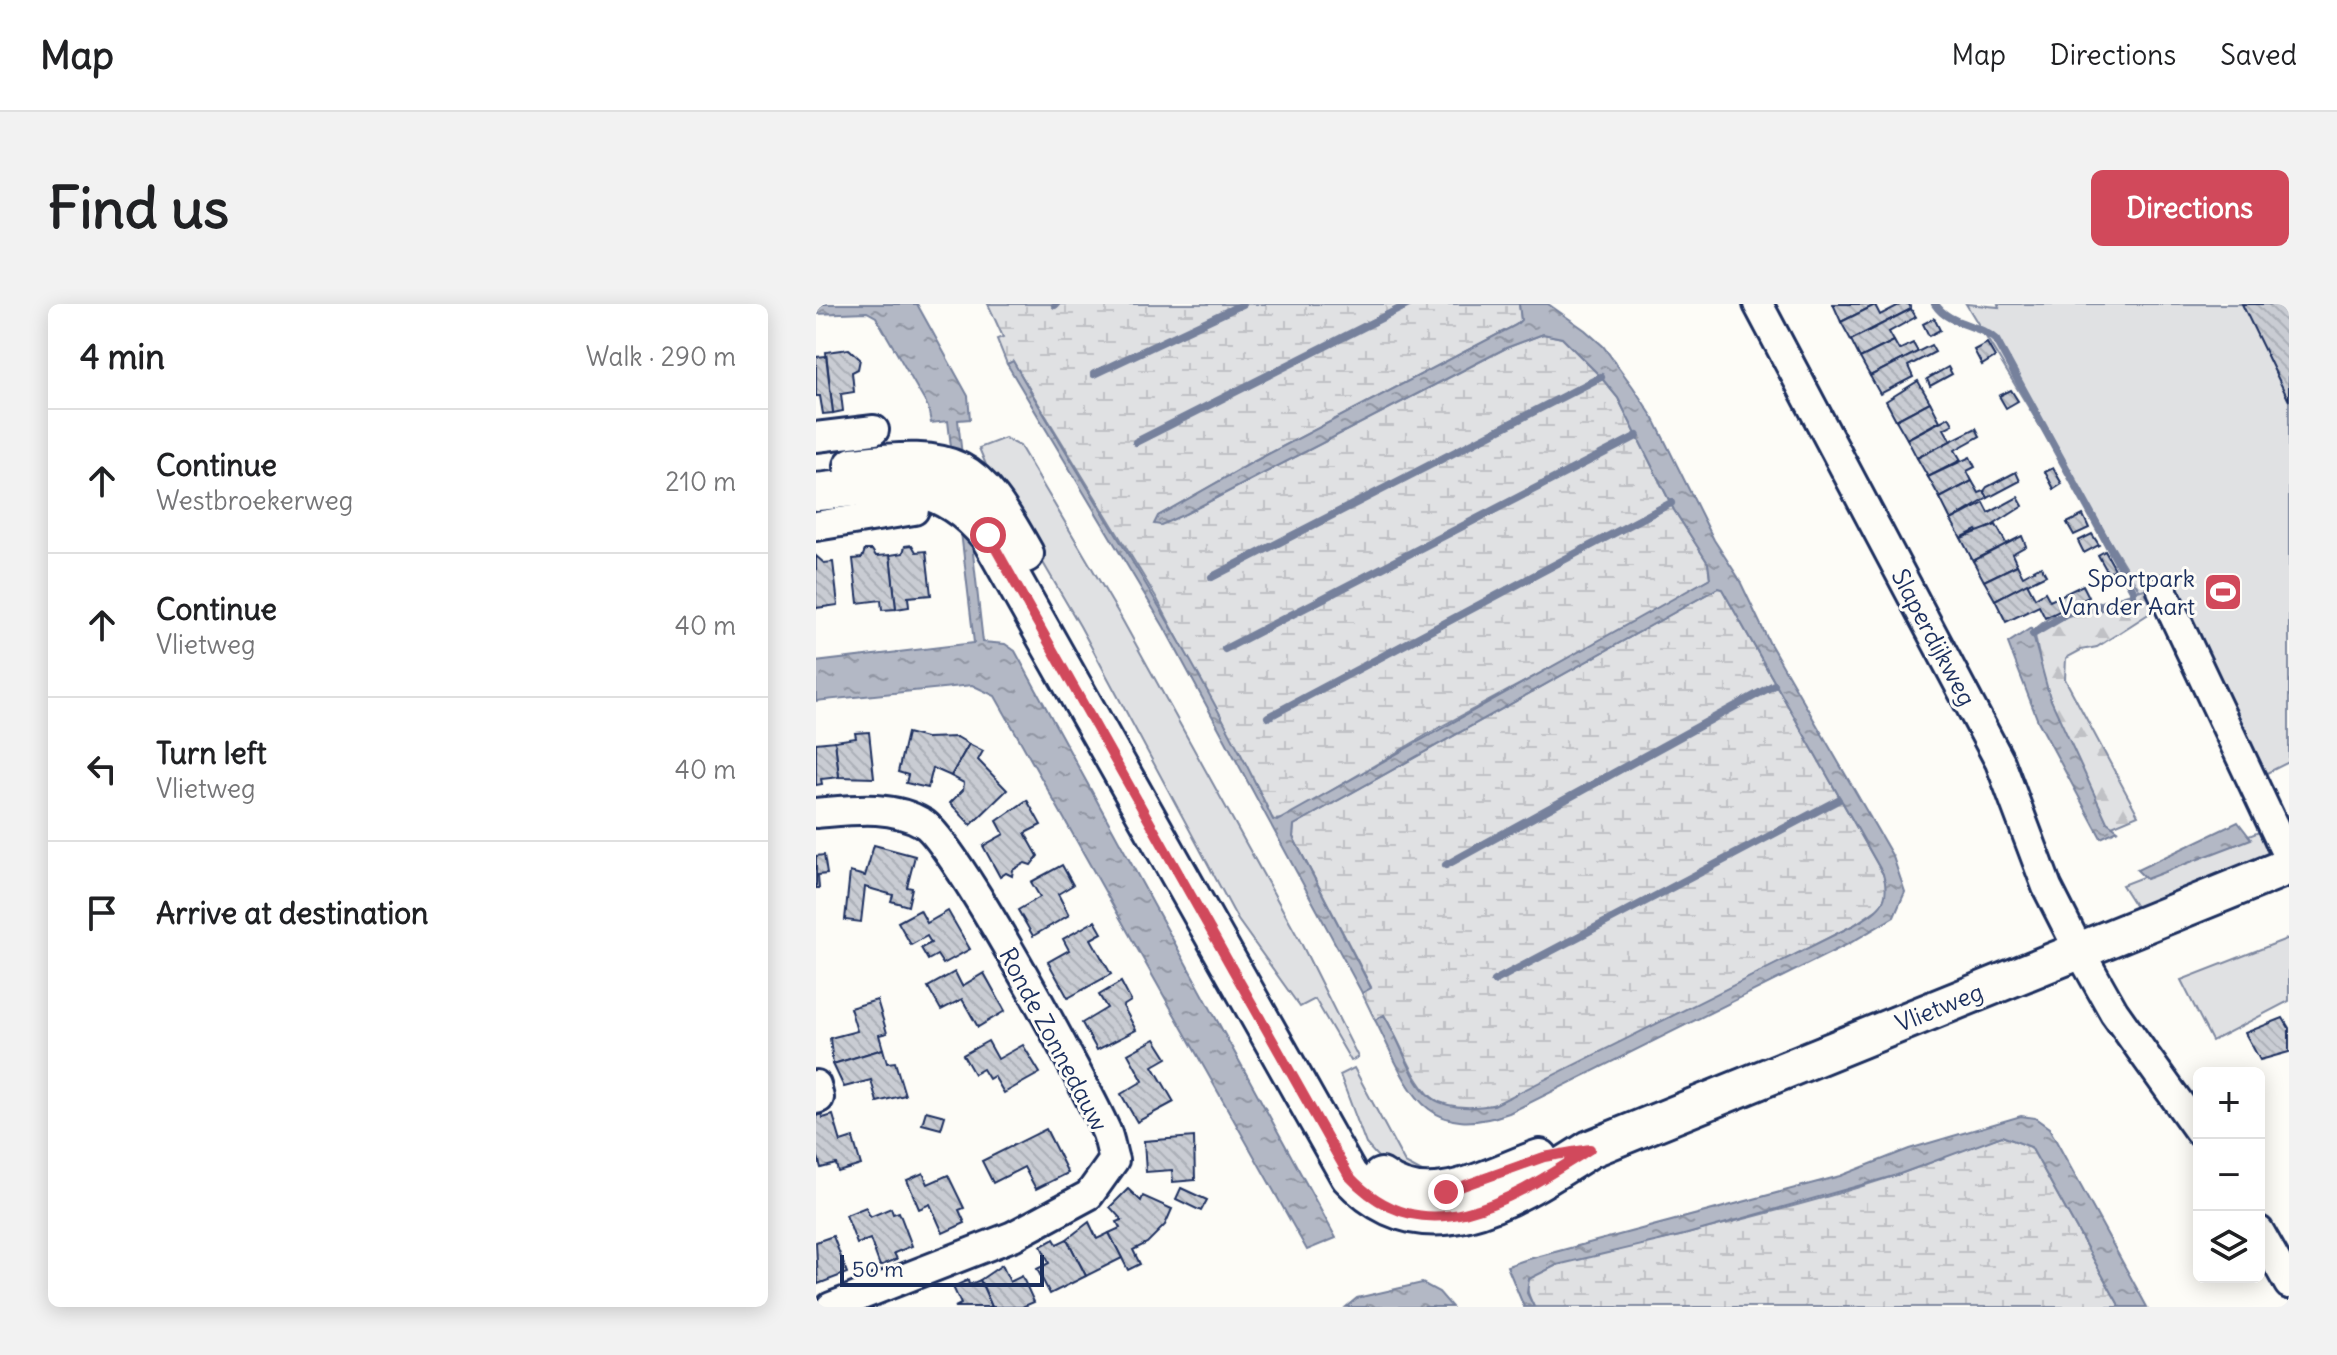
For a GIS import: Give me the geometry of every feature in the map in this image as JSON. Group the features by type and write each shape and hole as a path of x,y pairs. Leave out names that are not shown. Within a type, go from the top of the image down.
{"main road":[{"path":"816,470 909,459 954,465 982,485 1008,523 1361,1157 1398,1189 1454,1203"},
{"path":"816,492 894,484 933,491 968,512 988,535 1349,1176 1377,1204 1406,1215 1434,1219 1454,1203"},
{"name":"Vlietweg","path":"1454,1203 1544,1157 1590,1149 2087,964 2289,866"}],"street":[{"name":"Slaperdijkweg","path":"1758,304 2000,762 2047,887 2087,964 2114,1012 2193,1123"},
{"path":"816,437 874,430"},
{"path":"816,526 914,510"},
{"path":"2162,590 2289,859"},
{"name":"Ronde Zonnedauw","path":"816,813 885,810 910,816 938,834 1041,1011 1107,1133 1114,1160 1089,1195 1013,1236 831,1307"},
{"path":"816,1085 819,1098 816,1099"},
{"path":"2265,1242 2289,1284"}],"green space":[{"path":"988,304 1519,304 1521,320 1516,325 1255,461 1158,516 1185,514 1506,348 1543,334 1562,338 1618,398 1674,510 1708,563 1710,578 1634,623 1440,727 1283,819 1273,820 1156,597 1013,362 1007,364 997,339 1003,337"},
{"name":"Sportpark Van der Aart","path":"1966,304 1999,307 1998,304 2289,304 2289,762 2263,775 2145,571 2151,587 2140,591"},
{"path":"1005,438 1020,446 1119,614 1300,941 1358,1057 1351,1061 1315,999 1300,1007 1238,920 1080,626 986,465 979,448"},
{"path":"2151,587 2161,606 2097,647 2081,650 2066,658 2065,679 2138,815 2105,829 2044,684 2034,630 2049,618"},
{"path":"1718,588 1722,589 1883,874 1888,889 1882,906 1854,925 1510,1099 1481,1108 1458,1109 1441,1104 1427,1093 1416,1077 1384,1015 1375,1020 1362,993 1371,987 1293,837 1294,825"},
{"path":"2259,832 2269,856 2136,907 2122,885"},
{"path":"2289,938 2289,1001 2212,1041 2181,980"},
{"path":"1354,1068 1405,1163 1428,1175 1435,1183 1385,1165 1366,1144 1340,1075"},
{"path":"2002,1136 2031,1147 2120,1307 1534,1307 1529,1295 1527,1286 1534,1274 1564,1262 1820,1199"}],"water":[{"path":"816,304 917,304 968,396 970,419 958,420 983,642 1005,644 1015,651 1336,1238 1307,1250 995,696 972,685 816,701 816,662 974,643 948,421 931,423 928,407 876,317 867,312 816,314"},
{"path":"1519,304 1548,304 1585,330 1603,346 1633,387 1654,419 1769,642 1893,857 1905,892 1894,917 1850,943 1509,1113 1479,1121 1456,1121 1437,1114 1421,1102 1397,1066 1375,1020 1384,1015 1412,1073 1432,1098 1447,1105 1494,1105 1854,925 1876,910 1884,899 1883,874 1722,589 1718,588 1294,825 1293,837 1371,988 1362,993 1164,627 1007,364 1013,361 1148,588 1213,702 1273,820 1277,821 1710,578 1708,563 1674,510 1618,398 1562,338 1543,334 1506,348 1185,514 1161,525 1154,524 1158,516 1255,461 1516,325 1521,320"},
{"path":"2031,628 2050,698 2107,822 2118,830 2101,838 2038,721 2008,643"},
{"path":"2238,822 2251,839 2146,879 2137,870"},
{"path":"2021,1116 2035,1118 2049,1128 2147,1307 2120,1307 2031,1147 2002,1136 1897,1175 1684,1235 1557,1265 1529,1279 1527,1293 1534,1307 1524,1307 1507,1266 1840,1176 1909,1149"},
{"path":"1422,1283 1439,1292 1452,1307 1346,1307 1357,1298"}],"building":[{"path":"1833,304 1877,304 1841,322"},
{"path":"1901,304 1909,304 1911,309 1851,340 1841,322 1875,305 1880,315"},
{"path":"2242,304 2289,304 2289,401"},
{"path":"1911,309 1916,317 1889,332 1894,341 1860,358 1851,340"},
{"path":"1934,318 1940,330 1929,336 1923,324"},
{"path":"1894,341 1899,350 1913,343 1918,352 1870,376 1860,358"},
{"path":"1987,343 1995,357 1982,365 1974,350"},
{"path":"1931,345 1935,352 1908,366 1913,377 1880,394 1870,376"},
{"path":"849,349 860,359 858,369 852,372 854,392 841,394 843,411 833,413 826,352"},
{"path":"826,356 833,413 823,414 820,396 816,396 816,357"},
{"path":"1948,367 1952,374 1930,386 1927,379"},
{"path":"1918,381 1930,402 1896,420 1886,401"},
{"path":"2011,390 2018,401 2006,408 1999,396"},
{"path":"1930,402 1940,421 1907,439 1896,420"},
{"path":"1949,417 1953,424 1944,429 1951,441 1917,458 1907,439"},
{"path":"1976,428 1980,436 1955,450 1961,460 1928,477 1917,458"},
{"path":"1970,457 1975,467 1967,471 1972,481 1940,498 1928,477"},
{"path":"2053,468 2062,484 2054,489 2045,472"},
{"path":"2016,472 2020,481 1988,498 1984,491 1987,487"},
{"path":"1972,481 1979,493 1984,491 1988,498 1951,520 1940,498"},
{"path":"2018,497 2023,506 1979,534 1976,530 1961,538 1951,520 1984,503 1989,513"},
{"path":"2083,515 2089,528 2074,535 2067,523"},
{"path":"1996,525 2007,545 1973,561 1961,538"},
{"path":"2092,534 2099,545 2084,553 2078,541"},
{"path":"2022,536 2026,546 2012,554 2017,565 1984,581 1973,561"},
{"path":"912,545 916,552 926,551 931,595 908,597 909,607 896,609 890,555 903,553 905,546"},
{"path":"865,550 872,550 876,556 890,555 896,609 882,610 881,600 858,603 853,559 862,558"},
{"path":"2105,551 2115,569 2108,573 2098,555"},
{"path":"816,556 824,563 833,562 838,605 816,608"},
{"path":"2017,565 2023,576 2041,566 2046,575 1995,600 1984,581"},
{"path":"2027,583 2035,598 2045,592 2050,601 2083,585 2089,597 2045,618 2039,606 2006,622 1995,600"},
{"path":"869,732 874,778 839,777 835,741 856,738 855,733"},
{"path":"907,733 926,738 957,737 969,744 951,776 933,768 928,788 906,783 908,775 898,772"},
{"path":"835,741 839,777 821,779 822,784 816,785 816,743"},
{"path":"969,744 983,751 978,760 1007,790 971,825 950,803 963,790 964,783 951,776"},
{"path":"1027,800 1041,825 1025,833 1038,856 1031,865 1025,863 1013,870 1012,876 1006,873 1000,877 983,846 1004,834 997,821"},
{"path":"874,845 915,856 907,887 912,888 908,906 891,901 893,895 865,887 861,922 845,920 850,872 865,876"},
{"path":"824,855 827,874 818,875 819,888 816,888 816,856"},
{"path":"1062,865 1073,885 1058,894 1069,915 1033,936 1018,910 1040,897 1031,882"},
{"path":"920,910 927,923 948,911 970,949 943,964 937,955 928,960 921,948 931,943 927,936 911,945 898,922"},
{"path":"1095,921 1102,933 1091,939 1111,974 1068,998 1048,962 1069,950 1063,939"},
{"path":"955,972 962,986 984,973 1005,1011 978,1027 962,999 941,1010 928,987"},
{"path":"1121,982 1131,1001 1123,1006 1136,1030 1097,1050 1082,1023 1107,1008 1099,995"},
{"path":"877,1000 887,1033 879,1035 883,1049 833,1064 830,1038 857,1031 850,1008"},
{"path":"2283,1018 2289,1028 2289,1052 2260,1060 2245,1033"},
{"path":"1155,1039 1167,1058 1153,1066 1174,1102 1137,1122 1121,1094 1143,1081 1128,1054"},
{"path":"988,1041 998,1059 1023,1045 1040,1073 1004,1093 994,1076 989,1079 983,1069 974,1074 963,1055"},
{"path":"883,1049 887,1063 895,1062 905,1095 877,1102 871,1080 844,1087 833,1064"},
{"path":"926,1111 945,1116 941,1129 922,1124"},
{"path":"822,1114 823,1118 833,1115 841,1142 853,1138 861,1165 838,1172 836,1164 821,1168 816,1150 816,1116"},
{"path":"1046,1129 1068,1173 1036,1189 1024,1167 993,1183 982,1161"},
{"path":"1194,1137 1195,1180 1173,1182 1172,1170 1146,1172 1144,1141"},
{"path":"923,1173 928,1184 948,1175 964,1208 959,1210 965,1223 943,1233 930,1204 919,1209 907,1180"},
{"path":"1181,1188 1207,1200 1201,1211 1176,1199"},
{"path":"1128,1189 1141,1201 1143,1196 1172,1209 1165,1225 1147,1243 1133,1250 1140,1264 1128,1270 1109,1233 1120,1228 1117,1222 1122,1220 1110,1207"},
{"path":"866,1207 870,1217 891,1208 893,1214 899,1212 912,1246 894,1253 897,1259 880,1266 870,1239 857,1244 846,1215"},
{"path":"1089,1222 1097,1239 1109,1233 1122,1258 1086,1276 1067,1239"},
{"path":"833,1236 847,1273 818,1284 816,1242"},
{"path":"1054,1239 1057,1244 1067,1239 1086,1276 1050,1294 1037,1269 1049,1263 1041,1246"},
{"path":"1002,1265 1010,1282 1022,1276 1034,1302 1022,1307 992,1307 980,1280"},
{"path":"968,1280 969,1285 980,1280 992,1307 955,1307 961,1304 953,1287"}],"waterway":[{"path":"1094,374 1243,304"},
{"path":"1136,442 1409,304"},
{"path":"1935,304 1948,317 1981,330 1996,340 2133,590 2133,599 2127,602 2067,614 2033,634"},
{"path":"1212,577 1601,377"},
{"path":"1225,649 1637,436"},
{"path":"1268,717 1671,503"},
{"path":"1446,865 1774,685"},
{"path":"1494,981 1838,800"}],"place":[{"name":"Sportpark Van der Aart","path":"2223,592"}],"route":[{"path":"988,535 1349,1176 1363,1192 1392,1211 1421,1218 1446,1217 1511,1194 1590,1149 1544,1157 1446,1192"}]}
